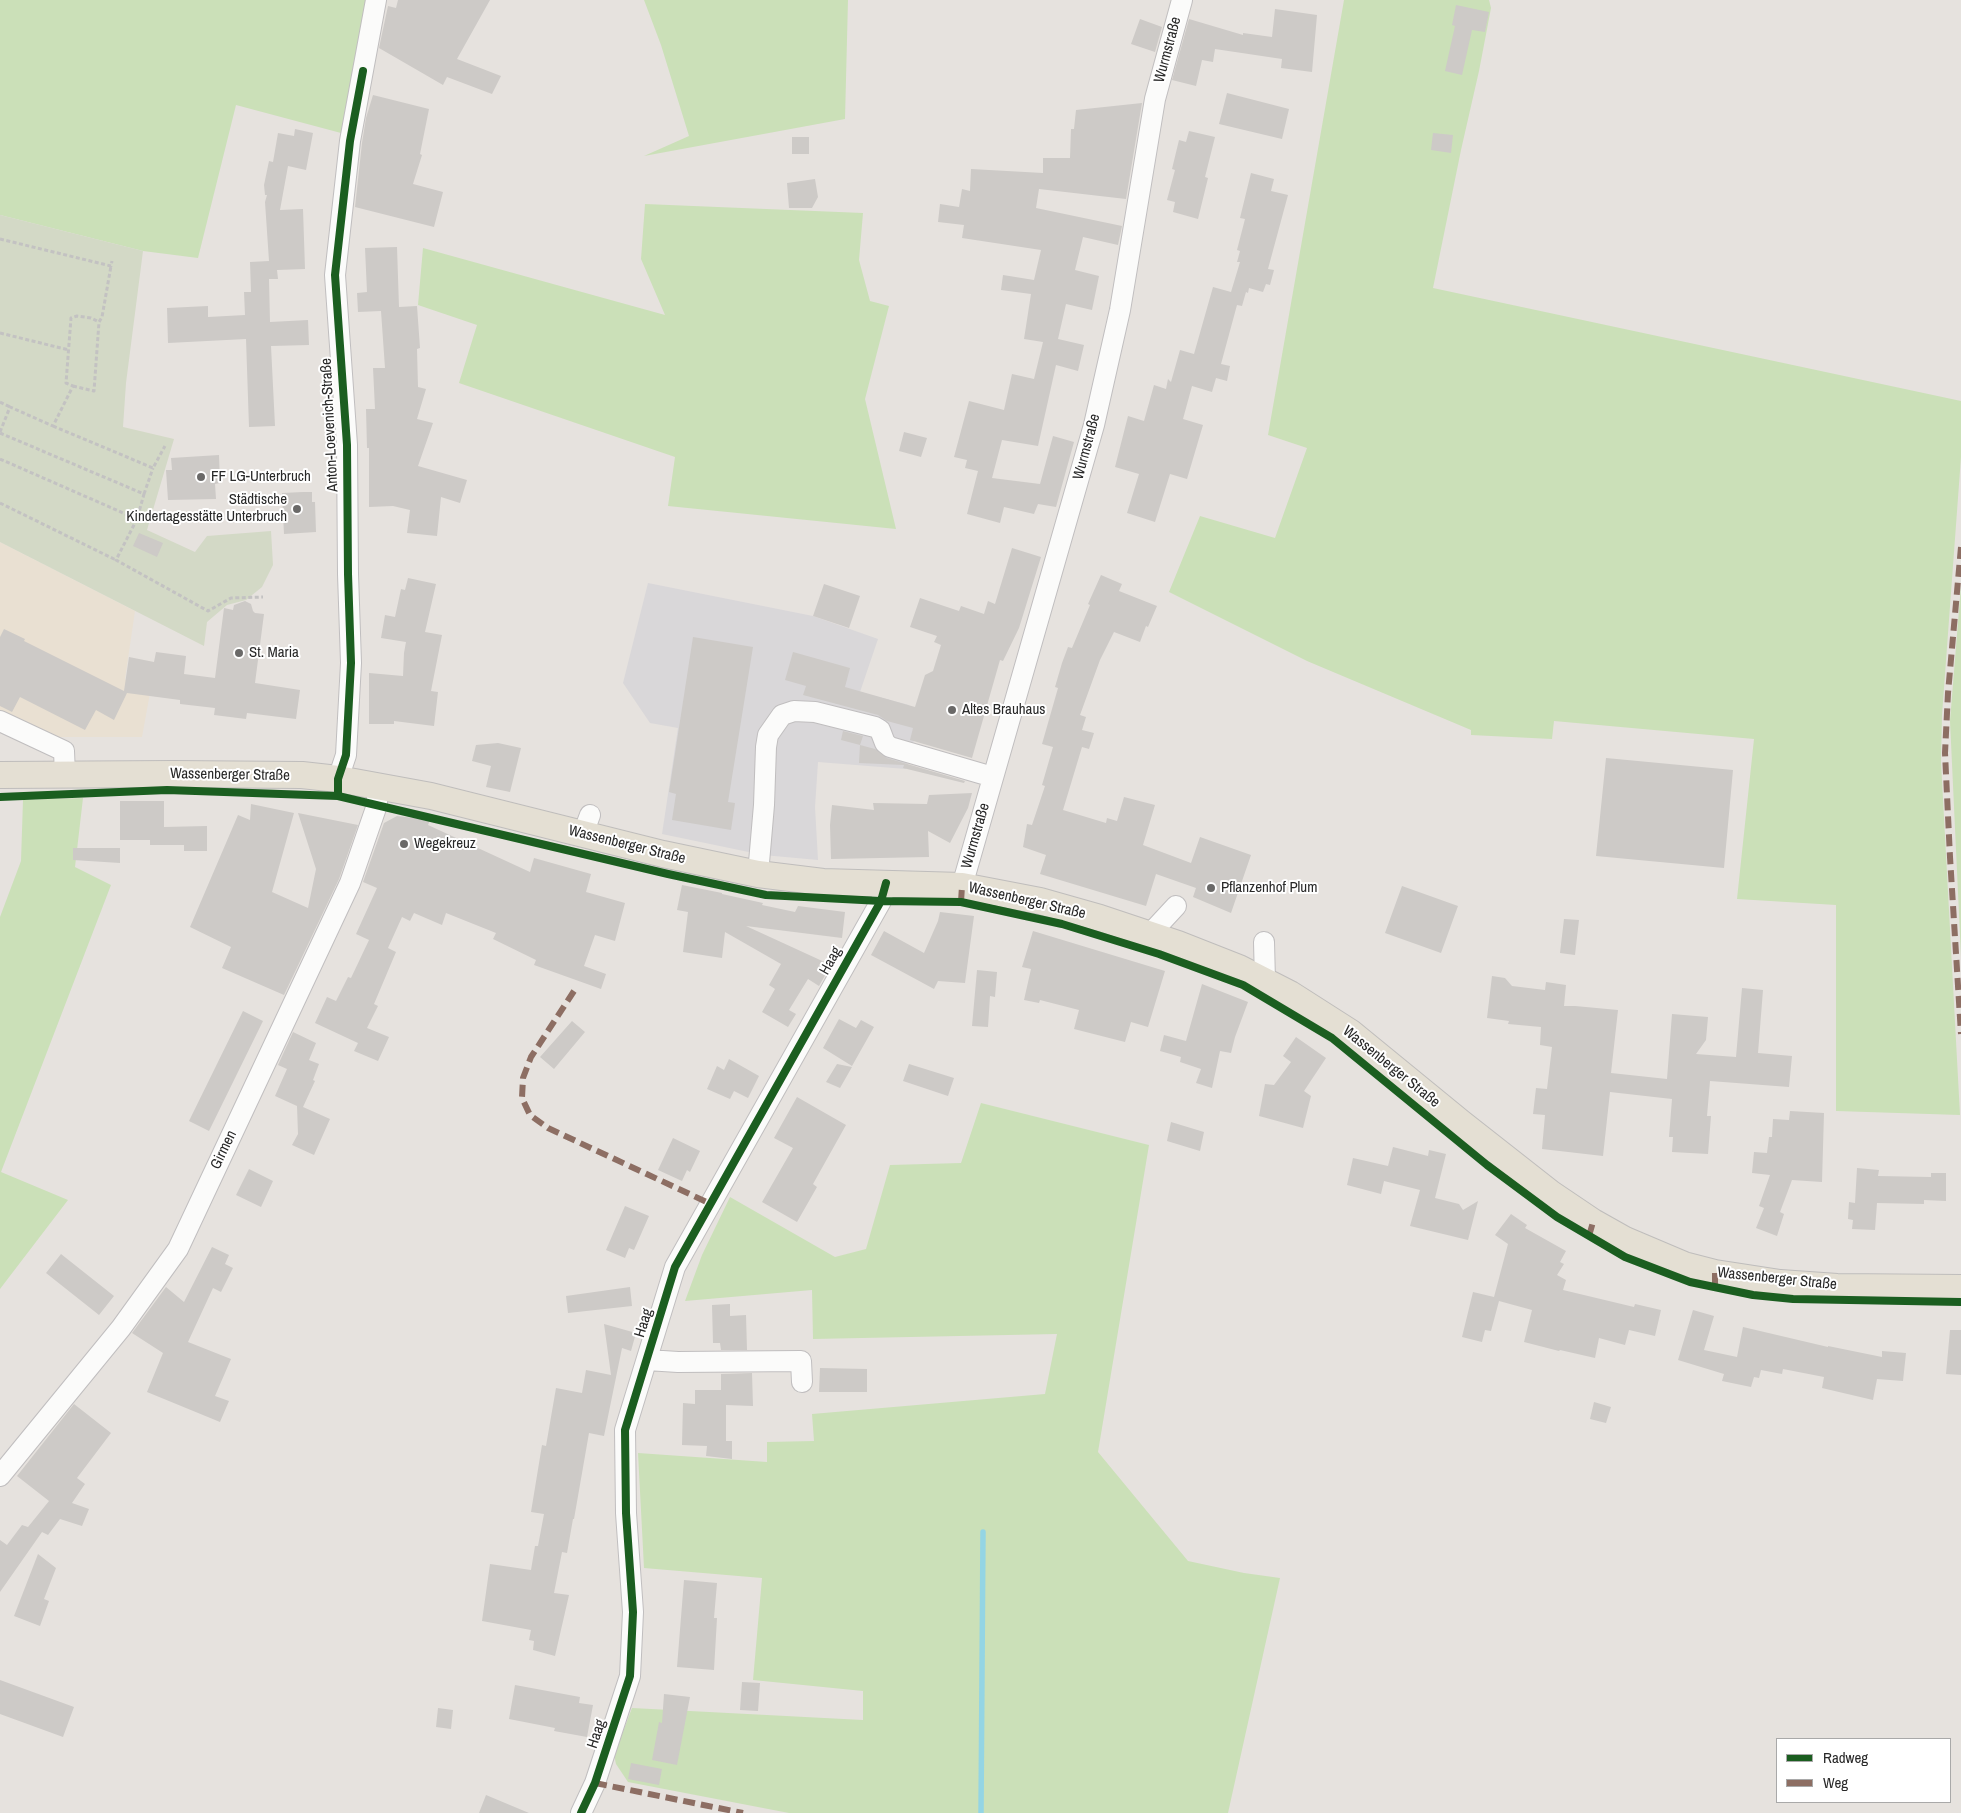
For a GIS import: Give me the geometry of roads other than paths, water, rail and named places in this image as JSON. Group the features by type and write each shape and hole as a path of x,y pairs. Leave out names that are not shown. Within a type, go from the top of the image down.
{"main road":[{"name":"Wassenberger Straße","path":"0,775 302,775 338,779 587,825 663,854 758,874 823,882 962,886 1040,902 1150,934 1239,968 1319,1011 1351,1033 1461,1124 1550,1193 1593,1222 1625,1240 1684,1265 1738,1277 1837,1287 1961,1288"}],"street":[{"name":"Anton-Loevenich-Straße","path":"338,779 346,755 351,664 347,445 335,275 350,141 376,0"},
{"name":"Wurmstraße","path":"962,886 1094,425 1120,310 1155,99 1182,0"},
{"path":"758,874 764,805 766,746 768,735 782,715 794,711 815,712 875,727 880,730 884,743 890,746 993,777"},
{"path":"0,721 64,751 65,775"},
{"name":"Girmen","path":"0,1476 121,1328 178,1249 350,884 377,805 377,785"},
{"name":"Haag","path":"581,1813 595,1783 630,1676 634,1612 626,1513 625,1430 676,1267 881,900 886,883"},
{"path":"1150,934 1176,906"},
{"path":"1264,942 1265,981"},
{"path":"647,1360 678,1362 800,1361 802,1382"}],"waterway":[{"path":"981,1813 983,1532"}],"place":[{"name":"FF LG-Unterbruch","path":"201,477"},
{"name":"Städtische Kindertagesstätte Unterbruch","path":"297,509"},
{"name":"St. Maria","path":"239,653"},
{"name":"Altes Brauhaus","path":"952,710"},
{"name":"Wegekreuz","path":"404,844"},
{"name":"Pflanzenhof Plum","path":"1211,888"}]}
